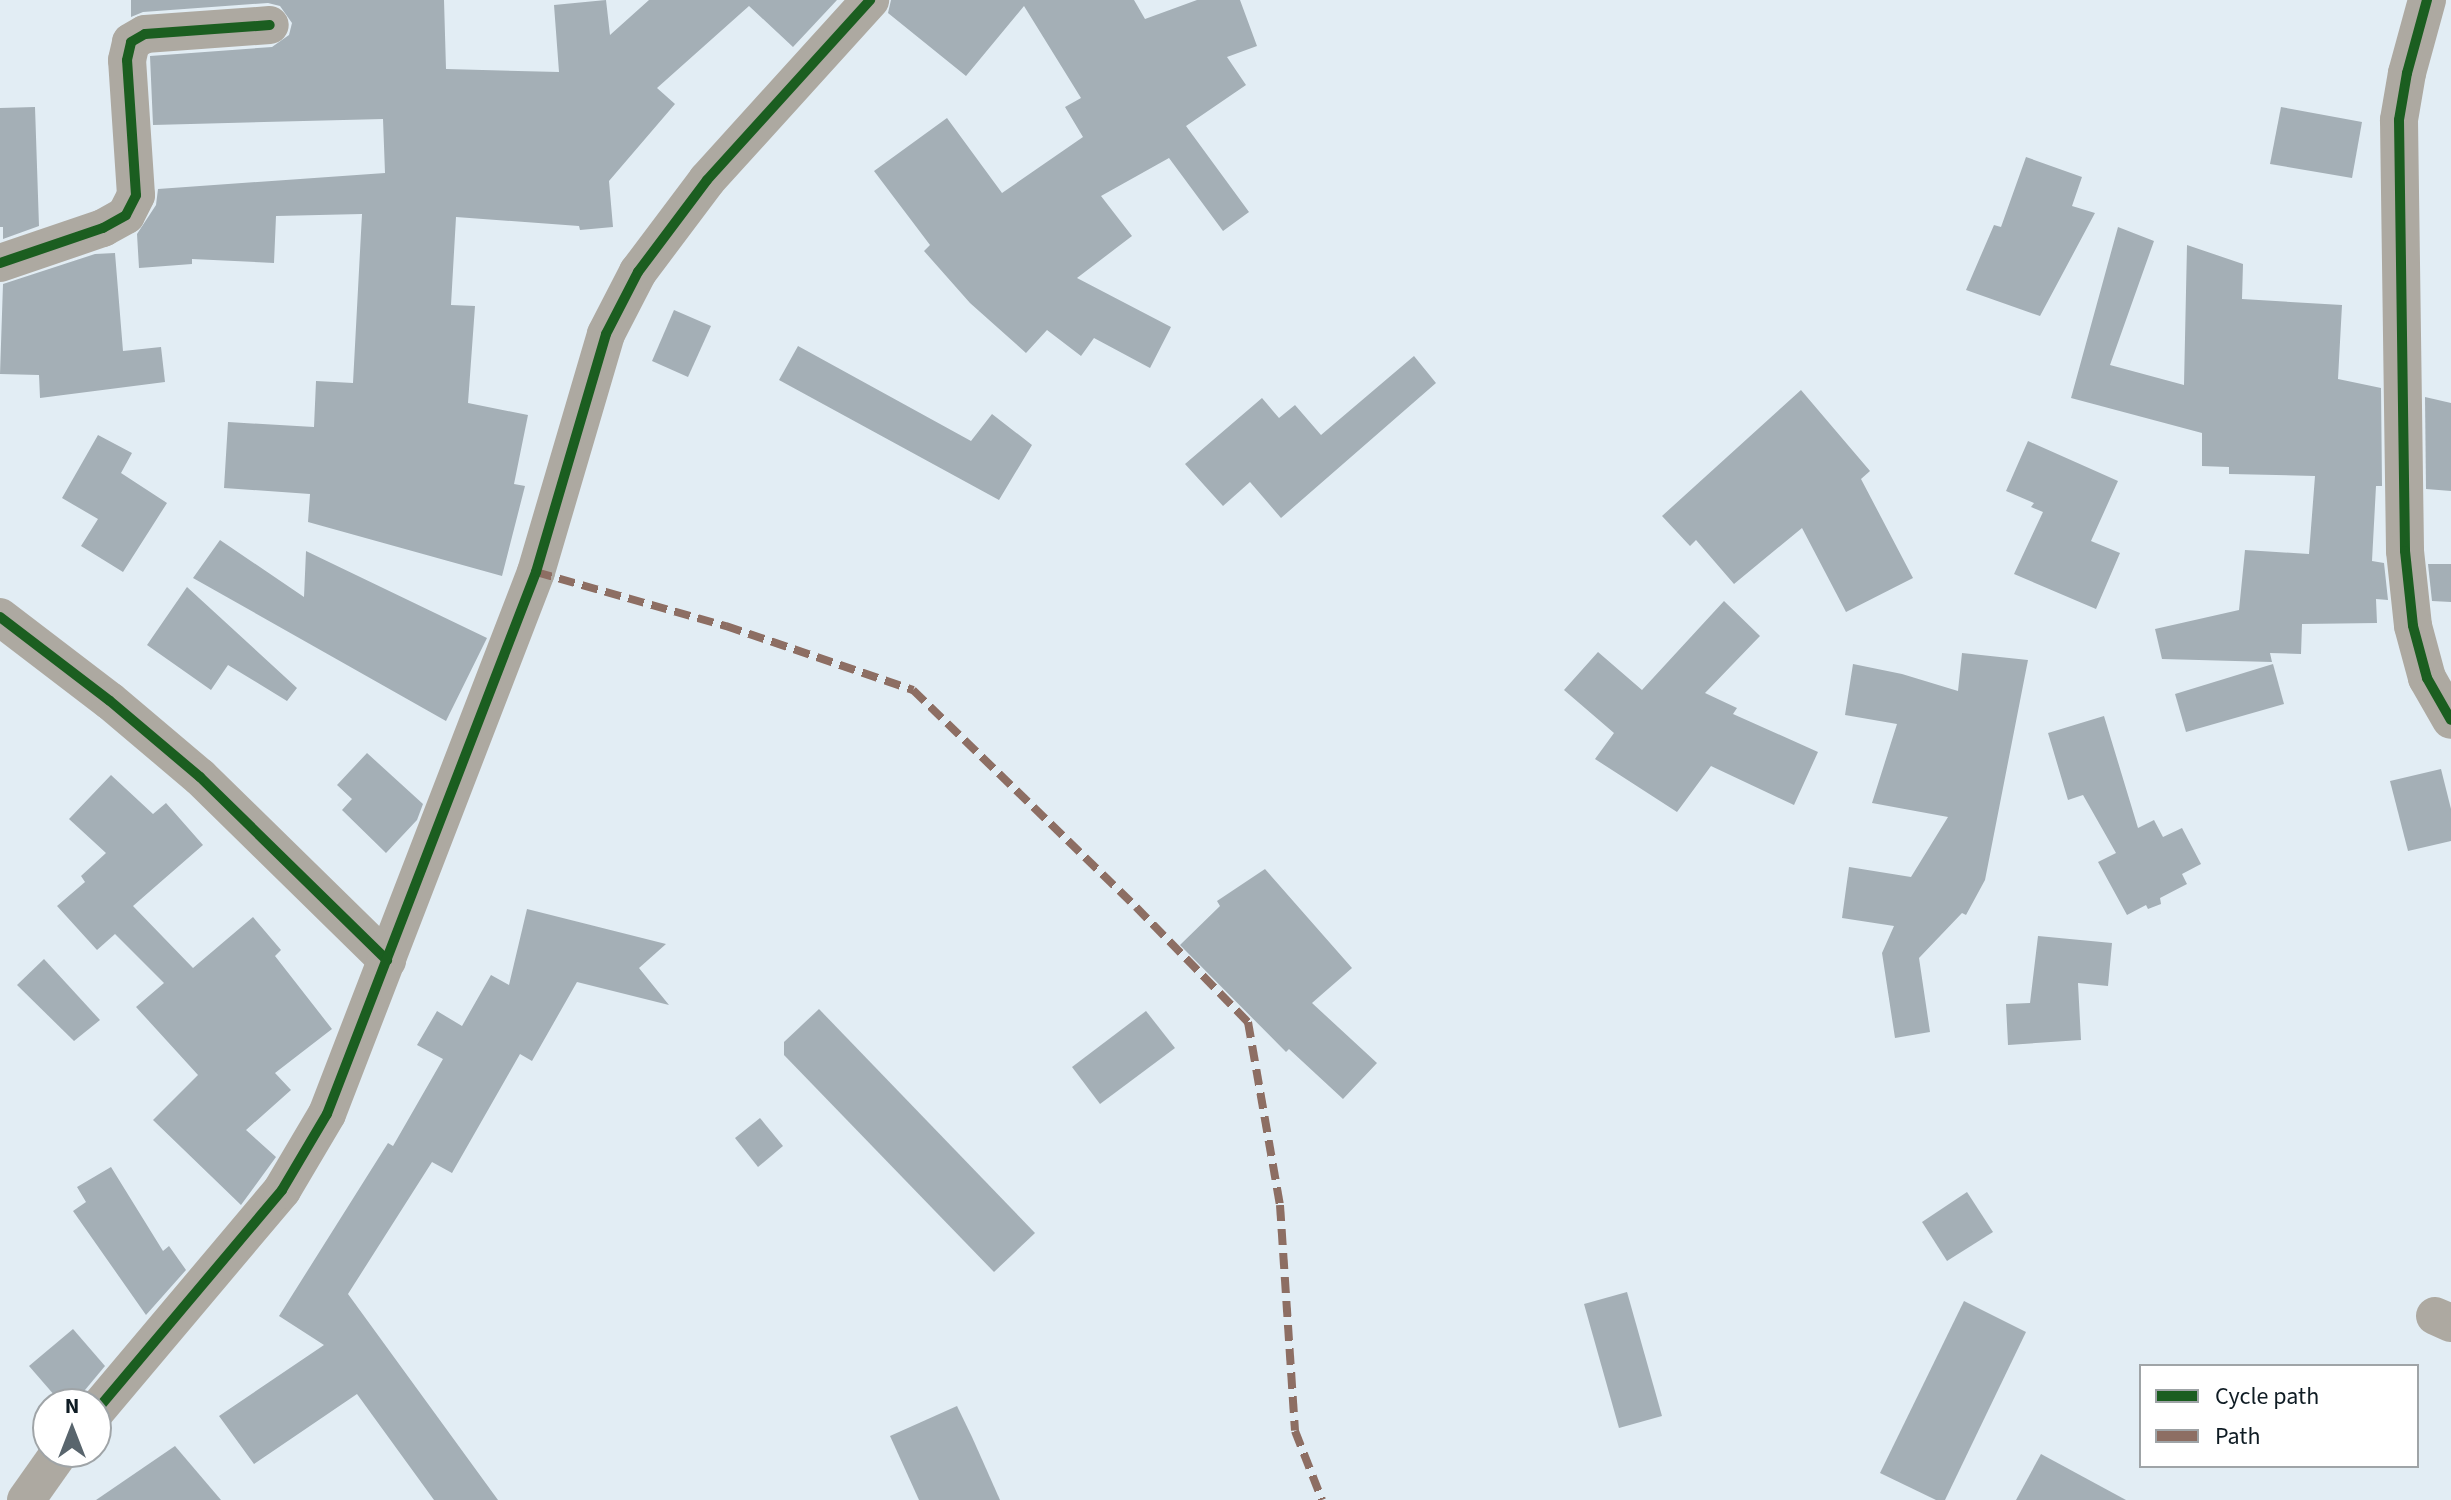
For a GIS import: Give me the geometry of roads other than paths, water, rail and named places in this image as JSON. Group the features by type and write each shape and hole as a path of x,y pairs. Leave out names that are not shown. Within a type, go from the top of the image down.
{"street":[{"path":"112,1392 282,1190 327,1114 536,572 606,334 638,272 677,217 870,0"},
{"path":"2427,0 2407,73 2399,120 2405,551 2413,626 2427,678 2451,720"},
{"path":"0,263 103,228 126,215 136,195 127,60 131,42 145,34 270,25"},
{"path":"0,617 110,701 200,777 387,960"},
{"path":"26,1500 49,1468"}]}
